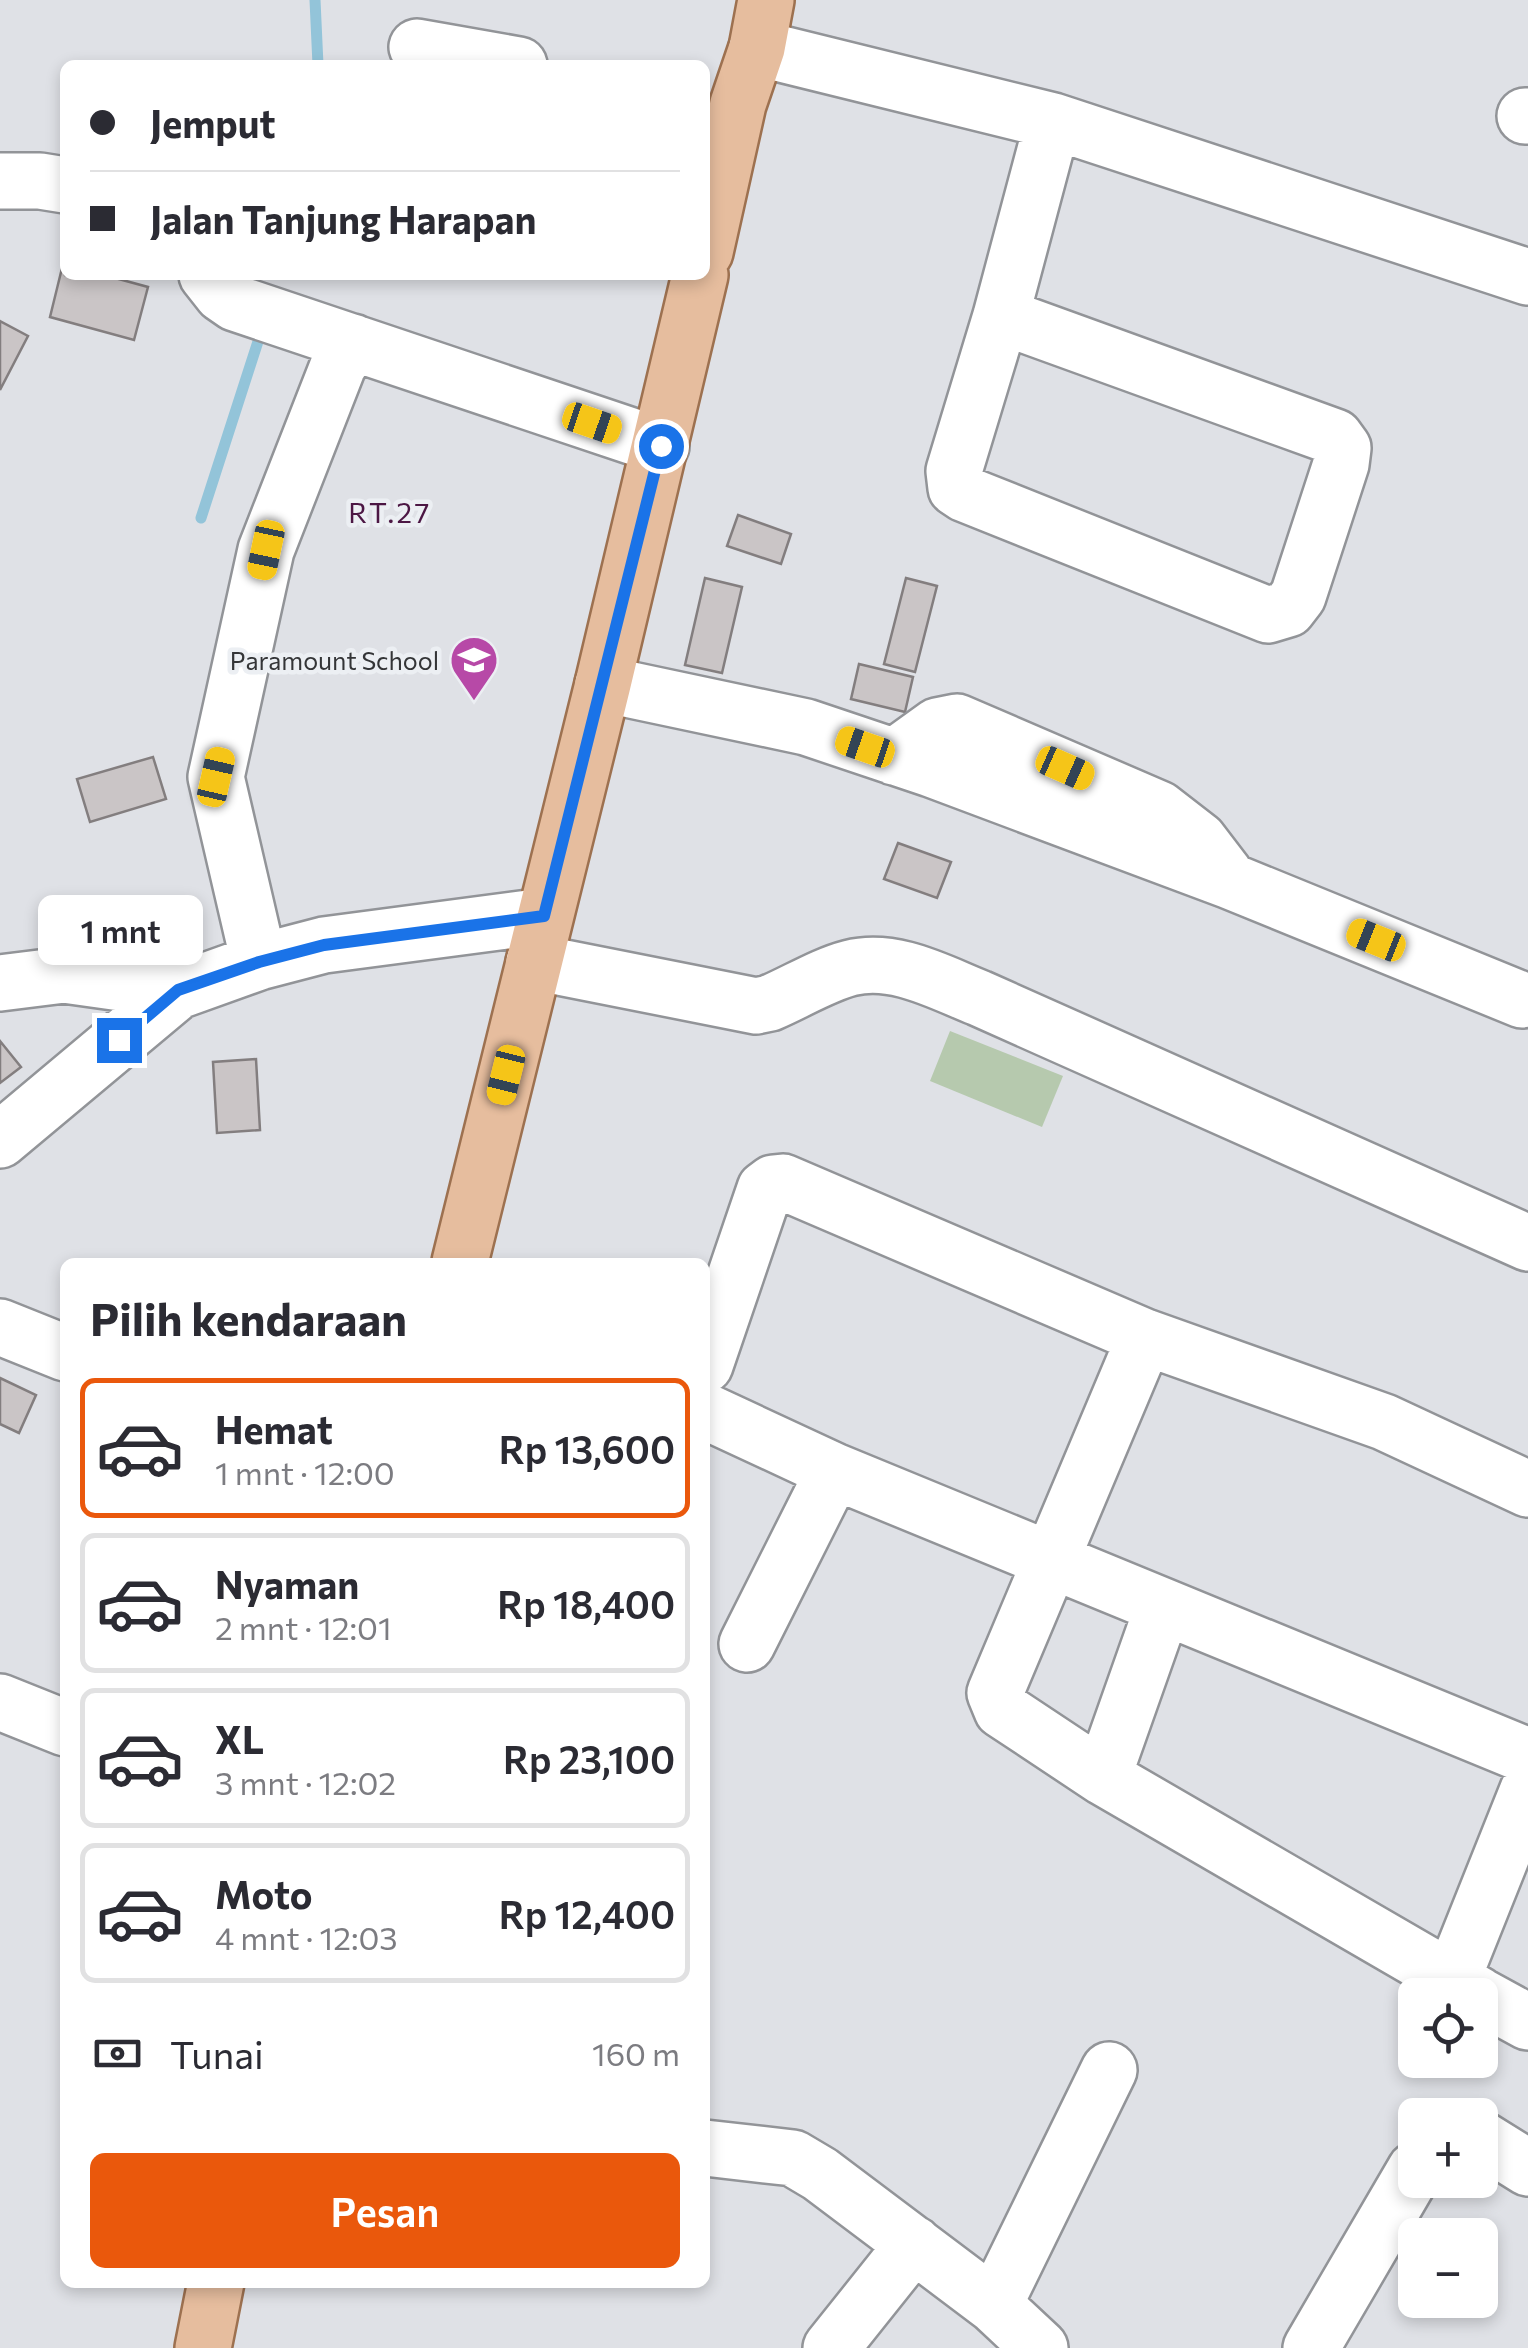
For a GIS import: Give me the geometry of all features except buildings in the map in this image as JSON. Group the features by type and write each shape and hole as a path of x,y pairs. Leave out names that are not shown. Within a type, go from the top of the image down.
{"main road":[{"path":"710,208 722,101 762,24"},
{"path":"461,1258 604,684 699,280"},
{"path":"203,2348 215,2288"}],"street":[{"path":"762,24 1528,276"},
{"path":"417,47 491,60"},
{"path":"1001,316 1335,437 1343,448 1341,464 1298,596 1288,609 1268,615 960,492 955,483 954,471 1001,316 1052,121"},
{"path":"0,181 60,184"},
{"path":"239,298 353,342 661,446"},
{"path":"259,962 216,777 266,550 338,366 353,342"},
{"path":"604,684 806,726 894,757 937,726 957,722 1159,809 1199,840 1230,881 1522,1000"},
{"path":"0,1140 178,990 324,945 539,939 756,1006 849,969 902,968 979,998 1528,1243"},
{"path":"0,983 64,976 178,990"},
{"path":"710,1351 766,1189 783,1182 1145,1337 1384,1422 1528,1489"},
{"path":"0,1328 60,1351"},
{"path":"1145,1337 1049,1558 995,1693 996,1704 1103,1777 1449,1978"},
{"path":"710,1414 834,1471 1528,1756"},
{"path":"748,1644 834,1471"},
{"path":"1103,1777 1162,1607"},
{"path":"0,1702 60,1726"},
{"path":"1473,1978 1528,1790"},
{"path":"1498,2005 1528,2022"},
{"path":"994,2305 1109,2070"},
{"path":"710,2149 793,2158 820,2174 994,2305 1040,2348"},
{"path":"1498,2149 1528,2168"},
{"path":"1311,2348 1399,2198"},
{"path":"831,2348 914,2244"}],"green space":[{"path":"950,1031 1063,1076 1042,1127 930,1081"}],"waterway":[{"path":"315,0 318,60"},
{"path":"201,518 262,329"}],"place":[{"name":"Paramount School","path":"474,702"}],"district":[{"name":"RT.27","path":"390,512"}],"route":[{"path":"119,1040 178,990 259,962 324,945 544,916 661,446"}]}
